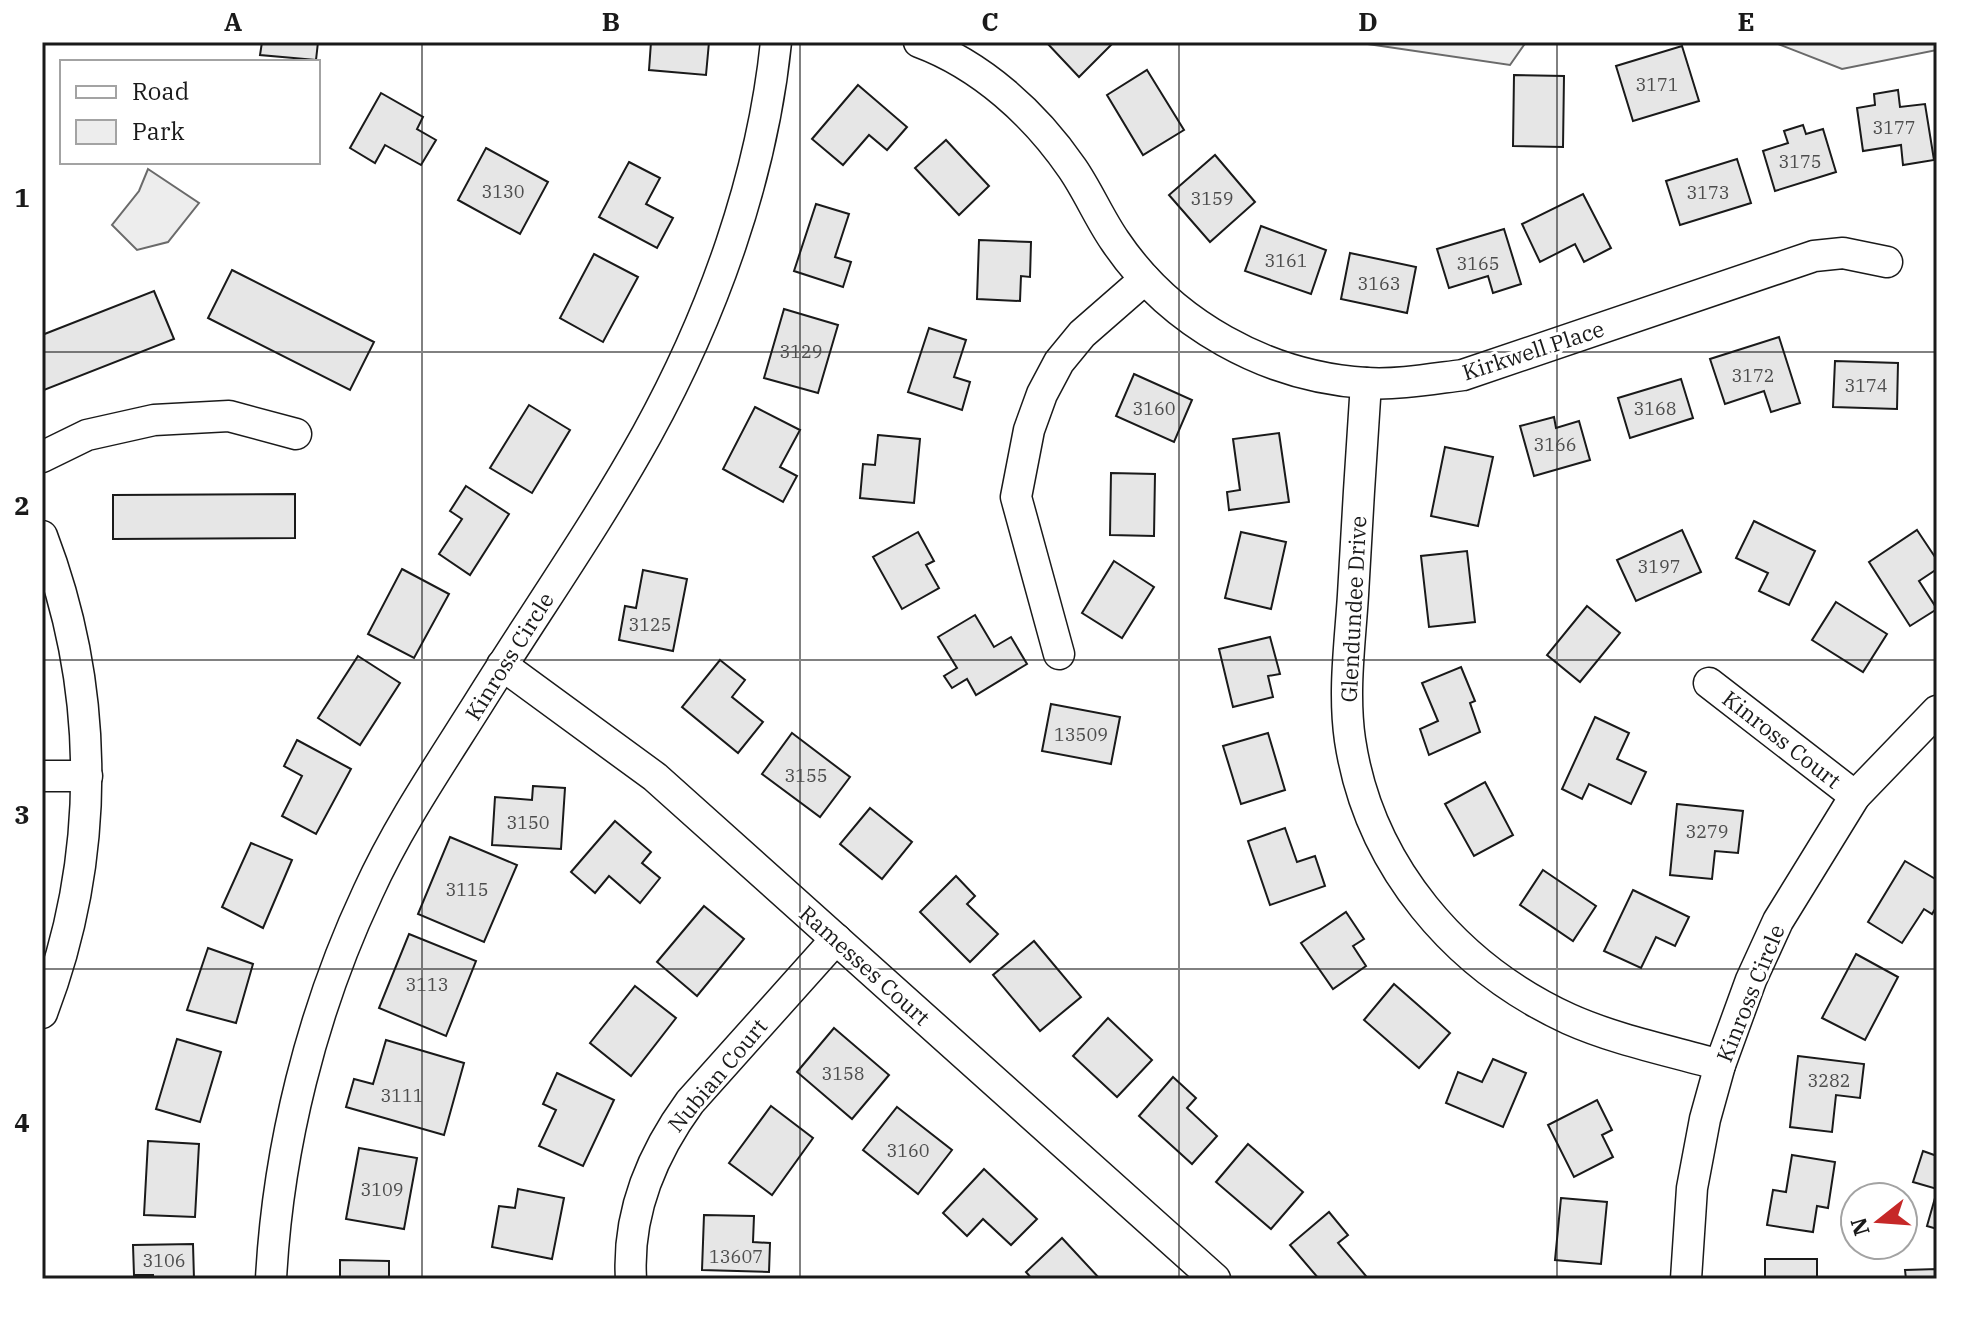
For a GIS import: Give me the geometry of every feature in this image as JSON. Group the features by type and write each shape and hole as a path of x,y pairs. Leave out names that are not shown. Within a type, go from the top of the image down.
{"street":[{"name":"Kinross Circle","path":"271,1279 277,1211 289,1136 308,1057 367,892 401,827 647,434 683,364 713,293 740,216 760,140 776,42"},
{"name":"Kirkwell Place","path":"919,42 971,68 1011,98 1044,131 1073,169 1115,242 1145,279 1190,319 1221,340 1266,361 1308,374 1366,383 1412,382 1463,375 1814,256 1843,253 1887,262"},
{"path":"1059,654 1016,497 1029,430 1042,394 1059,362 1082,334 1145,279"},
{"name":"Glendundee Drive","path":"1366,383 1346,695 1356,773 1384,846 1403,879 1440,927 1469,956 1518,992 1571,1020 1720,1065"},
{"path":"42,457 87,435 154,420 229,416 296,434"},
{"path":"42,536 56,572 74,640 84,707 87,776 83,850 72,916 42,1013"},
{"name":"Ramesses Court","path":"502,665 655,777 1215,1279"},
{"name":"Kinross Court","path":"1709,683 1855,796"},
{"name":"Kinross Circle","path":"1686,1279 1692,1188 1705,1119 1720,1065 1751,980 1778,921 1855,796 1937,711"},
{"path":"42,776 87,776"},
{"name":"Nubian Court","path":"631,1279 634,1227 641,1194 653,1161 669,1131 690,1102 836,939"}],"green space":[{"path":"1354,42 1526,42 1510,65"},
{"path":"1773,42 1937,42 1937,50 1842,69"},
{"path":"148,169 199,203 168,242 137,250 112,225 139,191"}],"building":[{"path":"262,42 318,42 316,60 260,55"},
{"path":"651,42 709,42 706,75 649,70"},
{"path":"1046,42 1110,42 1112,44 1079,77"},
{"path":"1682,46 1699,101 1633,121 1616,66"},
{"path":"1147,70 1184,130 1143,155 1107,95"},
{"path":"1514,75 1564,76 1563,147 1513,146"},
{"path":"858,85 907,127 887,150 869,135 843,165 812,139"},
{"path":"1898,90 1900,107 1925,104 1934,160 1903,165 1901,145 1863,151 1857,108 1875,105 1874,94"},
{"path":"381,93 423,117 417,129 436,140 421,165 385,145 375,163 350,148"},
{"path":"1803,125 1806,134 1823,129 1836,172 1775,191 1763,151 1788,143 1784,131"},
{"path":"946,140 989,186 959,215 915,168"},
{"path":"486,148 548,182 520,234 458,200"},
{"path":"1215,155 1255,202 1210,242 1169,195"},
{"path":"1737,159 1751,203 1680,225 1666,181"},
{"path":"629,162 660,178 646,204 673,218 657,248 599,217"},
{"path":"1583,194 1611,248 1584,262 1575,244 1540,262 1522,224"},
{"path":"816,204 849,214 835,257 851,262 843,287 794,271"},
{"path":"1261,226 1326,250 1311,294 1245,271"},
{"path":"1504,229 1521,284 1493,293 1488,276 1449,288 1437,249"},
{"path":"979,240 1031,242 1030,277 1021,276 1020,301 977,299"},
{"path":"1350,253 1416,267 1407,313 1341,299"},
{"path":"594,254 638,277 603,342 560,318"},
{"path":"232,270 374,342 350,390 208,318"},
{"path":"154,291 174,339 44,390 42,335"},
{"path":"784,309 838,325 818,393 764,378"},
{"path":"929,328 966,340 954,377 970,382 962,410 908,392"},
{"path":"1779,337 1800,403 1771,412 1764,391 1725,404 1710,359"},
{"path":"1835,361 1898,363 1897,409 1833,407"},
{"path":"1134,374 1192,400 1174,442 1116,416"},
{"path":"1681,379 1693,418 1630,438 1618,398"},
{"path":"529,405 570,430 532,493 490,468"},
{"path":"755,407 800,430 780,467 797,476 783,502 723,469"},
{"path":"1554,417 1556,428 1579,421 1590,460 1534,476 1520,426"},
{"path":"1279,433 1289,502 1229,510 1227,492 1240,490 1233,439"},
{"path":"878,435 920,439 914,503 860,498 863,464 875,465"},
{"path":"1445,447 1493,457 1478,526 1431,516"},
{"path":"1111,473 1155,474 1154,536 1110,535"},
{"path":"466,486 509,514 470,575 439,554 462,519 450,511"},
{"path":"295,494 295,538 113,539 113,495"},
{"path":"1754,521 1815,551 1789,605 1759,591 1768,573 1736,558"},
{"path":"1682,530 1701,572 1636,601 1617,560"},
{"path":"1917,530 1937,560 1937,569 1919,581 1937,609 1910,626 1869,562"},
{"path":"918,532 934,561 926,565 939,588 902,609 873,557"},
{"path":"1241,532 1286,542 1271,609 1225,598"},
{"path":"1467,551 1475,622 1429,627 1421,556"},
{"path":"1114,561 1154,587 1122,638 1082,613"},
{"path":"402,569 449,594 414,658 368,634"},
{"path":"643,570 687,579 673,651 619,640 625,606 636,608"},
{"path":"1836,602 1887,634 1863,672 1812,640"},
{"path":"1587,606 1620,633 1580,682 1547,655"},
{"path":"975,615 994,647 1011,637 1027,664 976,695 967,679 952,688 944,676 957,668 938,637"},
{"path":"1270,637 1280,674 1268,676 1273,697 1233,707 1219,649"},
{"path":"358,656 400,683 360,745 318,718"},
{"path":"720,660 745,680 732,697 763,722 738,753 682,707"},
{"path":"1461,667 1475,701 1470,703 1480,732 1429,755 1420,729 1438,721 1422,683"},
{"path":"1051,704 1120,717 1111,764 1042,751"},
{"path":"1595,717 1629,733 1617,759 1646,772 1631,804 1589,784 1582,799 1562,789"},
{"path":"792,733 850,777 820,817 762,774"},
{"path":"1268,733 1285,790 1241,804 1223,746"},
{"path":"297,740 351,769 316,834 282,816 302,776 284,766"},
{"path":"1485,782 1513,835 1474,856 1445,804"},
{"path":"533,786 565,788 561,849 492,845 495,797 532,800"},
{"path":"1677,804 1743,811 1738,853 1715,851 1712,879 1670,875"},
{"path":"870,808 912,842 882,879 840,844"},
{"path":"615,821 651,852 642,863 660,878 640,903 609,876 595,893 571,872"},
{"path":"1285,828 1297,862 1315,856 1325,886 1270,905 1248,841"},
{"path":"450,837 517,865 484,942 418,914"},
{"path":"251,843 292,860 263,928 222,907"},
{"path":"1905,861 1937,880 1937,906 1932,914 1924,909 1902,943 1868,922"},
{"path":"1543,870 1596,906 1573,941 1520,905"},
{"path":"956,876 975,896 967,904 998,934 970,962 920,912"},
{"path":"1633,890 1689,917 1675,946 1656,937 1641,968 1604,951"},
{"path":"704,906 744,939 697,996 657,962"},
{"path":"1346,912 1364,939 1353,946 1366,966 1333,989 1301,943"},
{"path":"409,934 476,961 446,1036 379,1008"},
{"path":"1034,941 1081,997 1040,1031 993,975"},
{"path":"208,948 253,964 236,1023 187,1010"},
{"path":"1856,954 1898,977 1865,1040 1822,1018"},
{"path":"1394,984 1450,1033 1419,1068 1364,1020"},
{"path":"635,986 676,1018 631,1076 590,1043"},
{"path":"1108,1018 1152,1060 1117,1097 1073,1056"},
{"path":"834,1028 889,1075 852,1119 797,1072"},
{"path":"177,1039 221,1052 200,1122 156,1109"},
{"path":"386,1040 464,1063 444,1135 346,1107 354,1079 373,1084"},
{"path":"1798,1056 1864,1064 1860,1098 1836,1095 1832,1132 1790,1127"},
{"path":"1493,1059 1526,1073 1503,1127 1446,1103 1458,1072 1482,1082"},
{"path":"557,1073 614,1100 583,1166 539,1146 556,1110 543,1104"},
{"path":"1173,1077 1196,1098 1187,1108 1217,1136 1192,1164 1139,1116"},
{"path":"1597,1100 1612,1130 1602,1135 1613,1157 1574,1177 1548,1125"},
{"path":"771,1106 813,1138 772,1195 729,1163"},
{"path":"897,1107 952,1150 918,1194 863,1150"},
{"path":"148,1141 199,1144 195,1217 144,1215"},
{"path":"1248,1144 1303,1192 1271,1229 1216,1182"},
{"path":"359,1148 417,1158 404,1229 346,1219"},
{"path":"1923,1151 1937,1156 1937,1189 1913,1181"},
{"path":"1792,1155 1835,1162 1828,1208 1817,1206 1813,1232 1767,1225 1773,1190 1786,1192"},
{"path":"984,1169 1037,1219 1011,1245 983,1219 967,1236 943,1213"},
{"path":"518,1189 564,1198 552,1259 492,1247 499,1206 515,1208"},
{"path":"1937,1191 1937,1229 1927,1226"},
{"path":"1561,1198 1607,1202 1601,1264 1555,1260"},
{"path":"1329,1212 1348,1235 1338,1243 1366,1276 1362,1279 1319,1279 1290,1245"},
{"path":"704,1215 754,1216 753,1242 770,1243 769,1272 702,1270"},
{"path":"1062,1238 1100,1279 1032,1279 1026,1272"},
{"path":"193,1244 194,1279 153,1279 153,1275 134,1275 133,1245"},
{"path":"1765,1259 1817,1259 1817,1279 1765,1279"},
{"path":"340,1260 389,1261 389,1279 340,1279"},
{"path":"1937,1269 1937,1279 1906,1279 1905,1270"}]}
